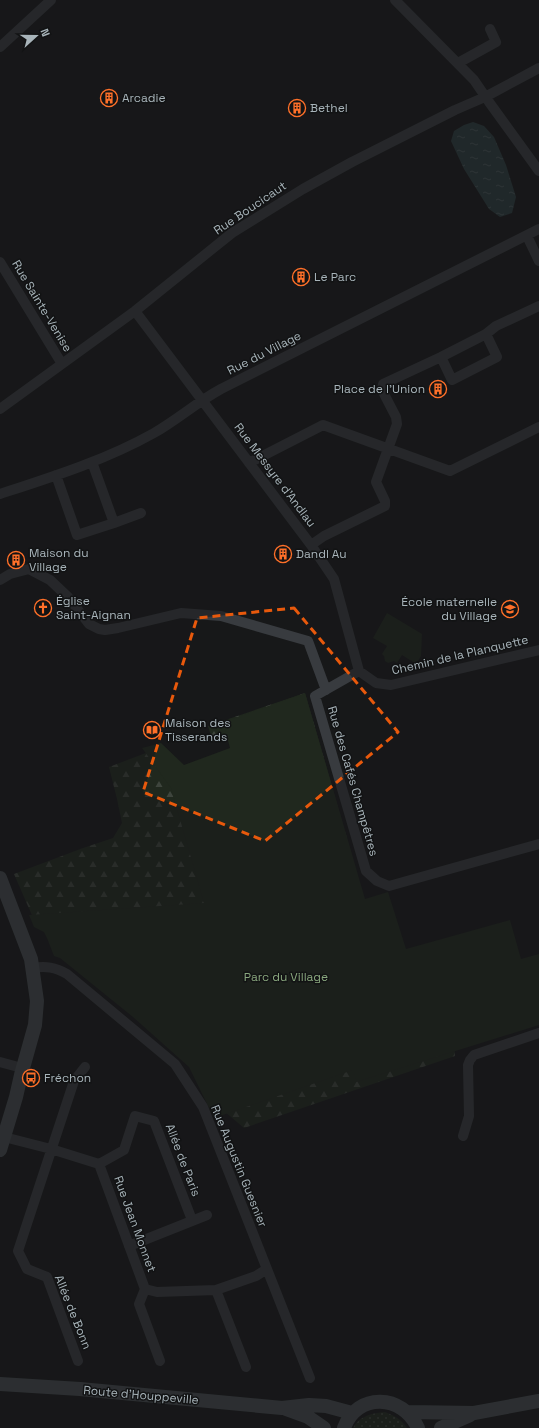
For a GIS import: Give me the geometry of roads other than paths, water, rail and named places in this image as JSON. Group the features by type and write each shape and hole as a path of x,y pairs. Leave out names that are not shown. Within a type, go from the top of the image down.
{"street":[{"path":"0,47 51,0"},
{"path":"395,0 474,80 539,171"},
{"path":"458,63 496,42 490,29"},
{"name":"Rue Boucicaut","path":"0,409 135,311 232,233 292,195 406,134 485,97 539,68"},
{"name":"Rue du Village","path":"0,494 92,462 155,432 202,399 539,229"},
{"path":"527,236 539,261"},
{"name":"Rue Sainte-Venise","path":"0,262 62,364"},
{"path":"311,545 324,536 385,506 385,501 376,482 387,448 397,424 396,417 382,390 383,384 441,357 486,334 496,326 539,306"},
{"name":"Rue Messyre d'Andlau","path":"135,311 311,545 334,579 359,671"},
{"path":"441,357 452,380 497,357 486,334"},
{"path":"249,463 323,425 450,471 539,427"},
{"path":"92,462 114,523"},
{"path":"56,475 77,535 141,513"},
{"path":"0,580 10,574 29,569 50,580 68,597 89,624 99,629 105,630 118,628 181,613 222,616 308,641 326,690 359,671"},
{"name":"Chemin de la Planquette","path":"359,671 376,683 391,685 539,650"},
{"name":"Rue des Cafés Champêtres","path":"326,690 315,696 366,871 377,881 390,886 539,844"},
{"path":"0,878 30,959 37,1001 32,1035 2,1143 51,1149 99,1164"},
{"name":"Rue Augustin Guesnier","path":"32,968 44,966 56,968 66,974 174,1064 202,1107 310,1378"},
{"path":"464,1136 470,1116 468,1065 470,1060 474,1055 539,1033"},
{"path":"0,1062 22,1068"},
{"name":"Allée de Bonn","path":"78,1361 47,1277 27,1269 18,1252 74,1080 85,1067"},
{"name":"Allée de Paris","path":"99,1164 124,1150 135,1116 154,1121 192,1220"},
{"name":"Rue Jean Monnet","path":"99,1164 145,1289 157,1292 216,1290 256,1276 267,1269"},
{"path":"129,1246 207,1215"},
{"path":"145,1289 139,1304 160,1361"},
{"path":"216,1290 246,1367"},
{"name":"Route d'Houppeville","path":"0,1384 282,1408 310,1405 326,1406 352,1413"},
{"path":"408,1412 474,1413 539,1401"},
{"path":"344,1428 352,1413 366,1404 375,1402 388,1402 400,1407 408,1412 418,1428"},
{"name":"Route d'Houppeville","path":"282,1408 308,1417 324,1428"},
{"path":"442,1428 474,1413"}],"water":[{"path":"473,122 484,126 494,137 506,165 516,197 512,213 500,217 489,209 464,169 451,141 454,131"}],"place":[{"name":"Arcadie","path":"109,98"},
{"name":"Bethel","path":"297,108"},
{"name":"Le Parc","path":"301,277"},
{"name":"Place de l'Union","path":"438,389"},
{"name":"Dandl Au","path":"283,554"},
{"name":"Maison du Village","path":"16,560"},
{"name":"Église Saint-Aignan","path":"43,608"},
{"name":"École maternelle du Village","path":"510,609"},
{"name":"Maison des Tisserands","path":"152,730"},
{"name":"Fréchon","path":"31,1078"}],"park label":[{"name":"Parc du Village","path":"286,977"}]}
